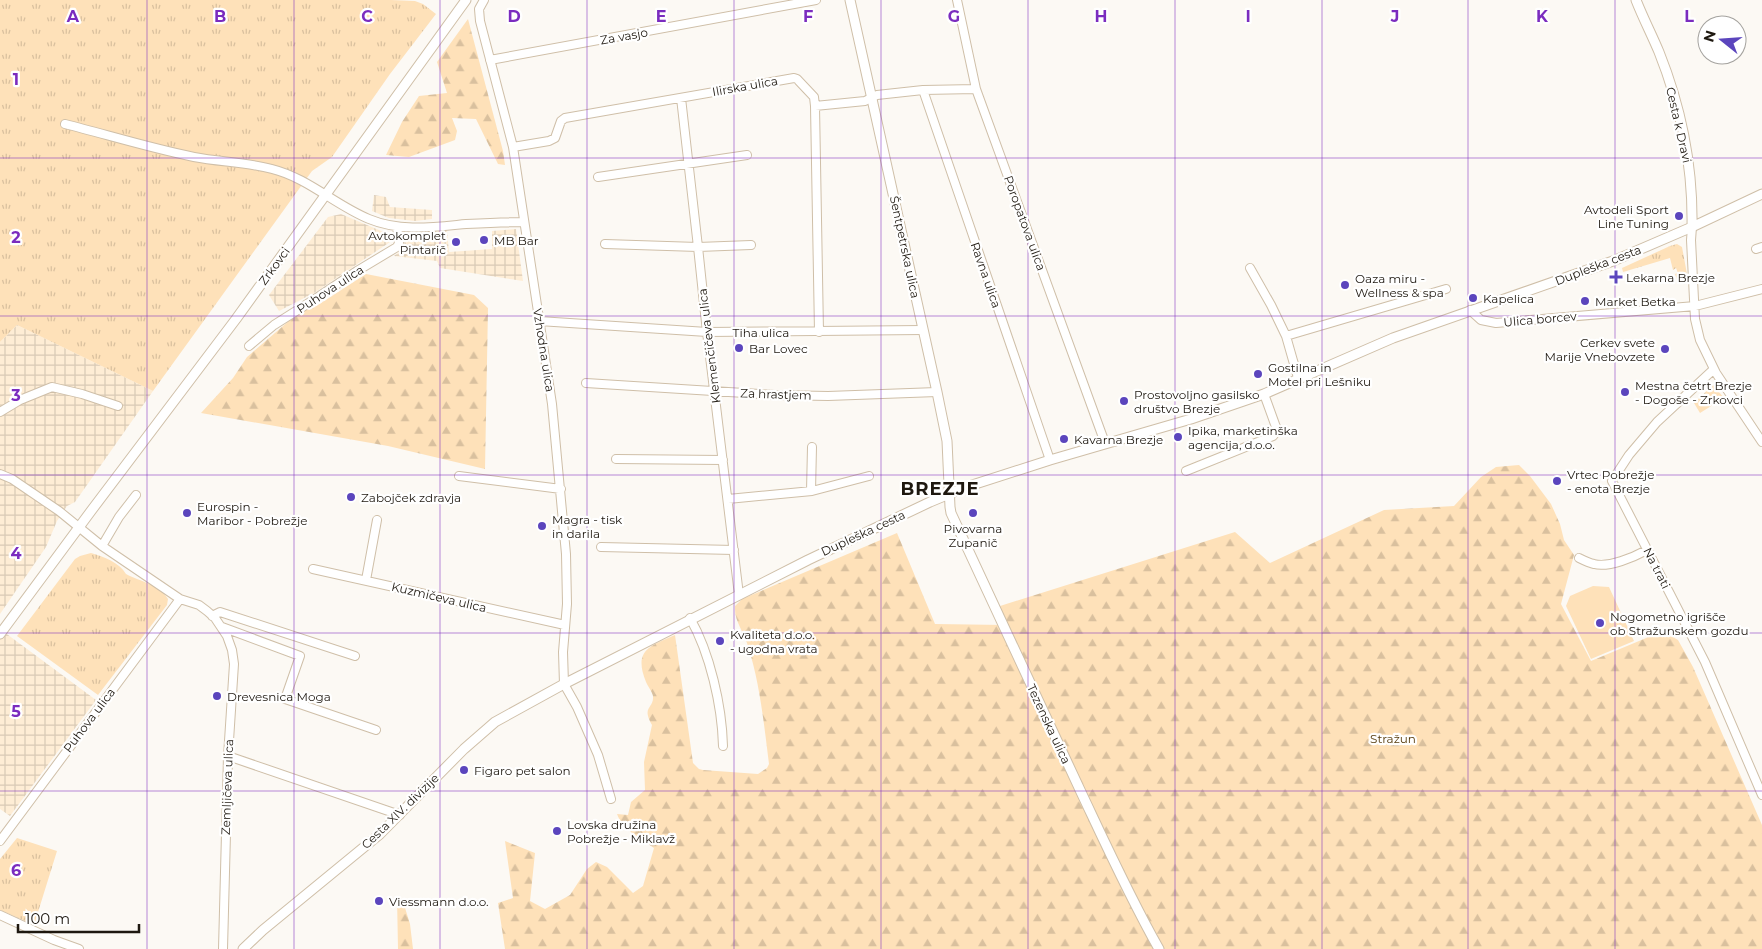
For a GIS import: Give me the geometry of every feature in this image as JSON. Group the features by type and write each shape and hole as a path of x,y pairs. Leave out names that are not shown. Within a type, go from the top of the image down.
{"street":[{"name":"Zrkovci","path":"78,528 236,319 466,0"},
{"name":"Vzhodna ulica","path":"484,0 479,9 480,22 513,147 552,404 567,583 564,684"},
{"name":"Za vasjo","path":"490,60 816,0"},
{"name":"Šentpetrska ulica","path":"850,0 947,441 949,495"},
{"name":"Poropatova ulica","path":"957,0 976,89 1105,443"},
{"name":"Cesta k Dravi","path":"1636,0 1659,52 1680,116 1691,179 1692,227"},
{"name":"Ilirska ulica","path":"513,147 549,141 555,138 561,121 565,118 794,78 802,83 811,93 816,106"},
{"path":"819,332 816,106 865,101 876,95 923,90 976,89"},
{"name":"Ravna ulica","path":"923,90 1050,460"},
{"name":"Klemenčičeva ulica","path":"680,98 739,595"},
{"path":"65,124 157,149 214,161 272,168 303,180 338,204 368,219 397,227 440,227 523,222"},
{"path":"598,177 747,155"},
{"name":"Dupleška cesta","path":"564,684 690,618 855,537 966,488 1105,443 1191,419 1264,394 1393,338 1578,274 1692,227 1762,194"},
{"name":"Puhova ulica","path":"249,346 274,325 315,300 357,270 397,247 399,243 397,227"},
{"path":"1692,227 1691,240 1696,327 1714,369 1760,440 1762,451"},
{"path":"605,244 698,247 751,245"},
{"path":"1250,268 1286,336 1298,378"},
{"path":"1286,336 1446,289"},
{"name":"Ulica borcev","path":"1470,310 1481,320 1496,323 1695,306 1762,289"},
{"name":"Tiha ulica","path":"539,321 707,332 923,330"},
{"name":"Na trati","path":"1714,369 1659,420 1629,454 1612,481 1706,662 1762,795"},
{"name":"Za hrastjem","path":"586,383 714,392 828,396 937,392"},
{"path":"0,412 20,400 52,387 82,394 118,406"},
{"path":"1186,471 1273,436 1276,432 1276,427 1264,394"},
{"path":"811,492 812,447"},
{"path":"616,459 723,460"},
{"name":"Zemljičeva ulica","path":"0,474 12,479 59,511 102,546 180,599 199,605 222,627 232,650 234,664 228,756 223,949"},
{"path":"458,476 560,489"},
{"path":"728,499 811,492 869,476"},
{"path":"102,546 136,495"},
{"name":"Tezenska ulica","path":"949,495 951,513 989,596 1144,922 1159,949"},
{"path":"366,580 377,520"},
{"path":"0,634 78,528"},
{"path":"601,547 734,550"},
{"path":"1579,558 1595,565 1632,558 1647,550"},
{"name":"Kuzmičeva ulica","path":"313,568 565,625"},
{"name":"Puhova ulica","path":"0,841 180,599"},
{"path":"212,616 220,612 355,656"},
{"path":"690,618 705,651 712,674 723,729 723,746"},
{"name":"Zemljičeva ulica","path":"222,627 300,656 285,699 376,730"},
{"path":"564,684 577,707 598,754 611,799"},
{"name":"Cesta XIV. divizije","path":"243,949 263,930 352,858 400,814 483,732 507,715 564,684"},
{"path":"228,756 400,814"},
{"path":"0,915 54,940 79,949"}],"shaded area":[{"path":"374,195 386,197 390,207 432,210 432,219 415,221 389,218 372,211"},
{"path":"341,214 393,236 393,240 314,293 279,311 269,295 328,217"},
{"path":"516,229 523,281 440,268 437,261 394,256 402,250 404,245 401,233 447,230 449,252 492,249 492,231"},
{"path":"17,325 153,391 75,502 67,506 57,521 46,547 0,614 0,342"},
{"path":"0,629 96,700 10,816 0,809"}],"green space":[{"path":"0,0 391,0 415,1 423,4 436,14 390,74 332,157 312,171 153,391 17,325 0,342"},
{"path":"468,19 503,151 505,165 498,164 476,119 452,118 457,131 455,140 409,157 386,155 402,122 419,96 447,93 437,62"},
{"path":"1677,244 1682,247 1687,274 1685,276 1677,279 1675,274 1678,273 1676,268 1673,270 1670,258 1623,272 1622,268"},
{"path":"366,274 474,295 488,308 485,469 388,446 201,413 233,378 247,357 297,314 318,305"},
{"path":"1713,385 1724,398 1700,413 1694,403"},
{"name":"Stražun","path":"1519,465 1530,476 1551,504 1560,524 1564,540 1574,555 1561,604 1591,661 1663,631 1678,640 1693,667 1762,825 1762,949 505,949 498,903 513,898 505,841 535,853 530,901 545,909 570,895 587,869 596,862 607,867 633,893 643,886 654,848 638,838 623,825 617,814 628,815 631,802 645,790 644,762 652,725 648,711 653,696 642,671 642,663 643,656 651,646 675,635 693,763 703,770 758,774 767,768 769,764 756,675 748,646 735,612 735,606 742,599 897,533 935,624 1005,625 1000,606 1235,532 1270,563 1384,510 1454,506 1481,477 1496,467"},
{"path":"91,553 111,560 126,574 155,587 168,599 167,605 98,695 17,636 75,559"},
{"name":"Nogometno igrišče ob Stražunskem gozdu","path":"1593,586 1609,587 1634,641 1591,659 1566,606 1570,596"},
{"path":"17,838 57,851 34,925 0,910 0,859"},
{"path":"397,897 402,898 410,924 413,949 398,949"}],"place":[{"name":"Avtodeli Sport Line Tuning","path":"1679,216"},
{"name":"MB Bar","path":"484,240"},
{"name":"Avtokomplet Pintarič","path":"456,242"},
{"name":"Lekarna Brezje","path":"1616,277"},
{"name":"Oaza miru - Wellness & spa","path":"1345,285"},
{"name":"Kapelica","path":"1473,298"},
{"name":"Market Betka","path":"1585,301"},
{"name":"Bar Lovec","path":"739,348"},
{"name":"Cerkev svete Marije Vnebovzete","path":"1665,349"},
{"name":"Gostilna in Motel pri Lešniku","path":"1258,374"},
{"name":"Mestna četrt Brezje - Dogoše - Zrkovci","path":"1625,392"},
{"name":"Prostovoljno gasilsko društvo Brezje","path":"1124,401"},
{"name":"Ipika, marketinška agencija, d.o.o.","path":"1178,437"},
{"name":"Kavarna Brezje","path":"1064,439"},
{"name":"Vrtec Pobrežje - enota Brezje","path":"1557,481"},
{"name":"Zabojček zdravja","path":"351,497"},
{"name":"Eurospin - Maribor - Pobrežje","path":"187,513"},
{"name":"Pivovarna Zupanič","path":"973,513"},
{"name":"Magra - tisk in darila","path":"542,526"},
{"name":"Nogometno igrišče ob Stražunskem gozdu","path":"1600,623"},
{"name":"Kvaliteta d.o.o. - ugodna vrata","path":"720,641"},
{"name":"Drevesnica Moga","path":"217,696"},
{"name":"Figaro pet salon","path":"464,770"},
{"name":"Lovska družina Pobrežje - Miklavž","path":"557,831"},
{"name":"Viessmann d.o.o.","path":"379,901"}],"district":[{"name":"BREZJE","path":"940,489"}]}
